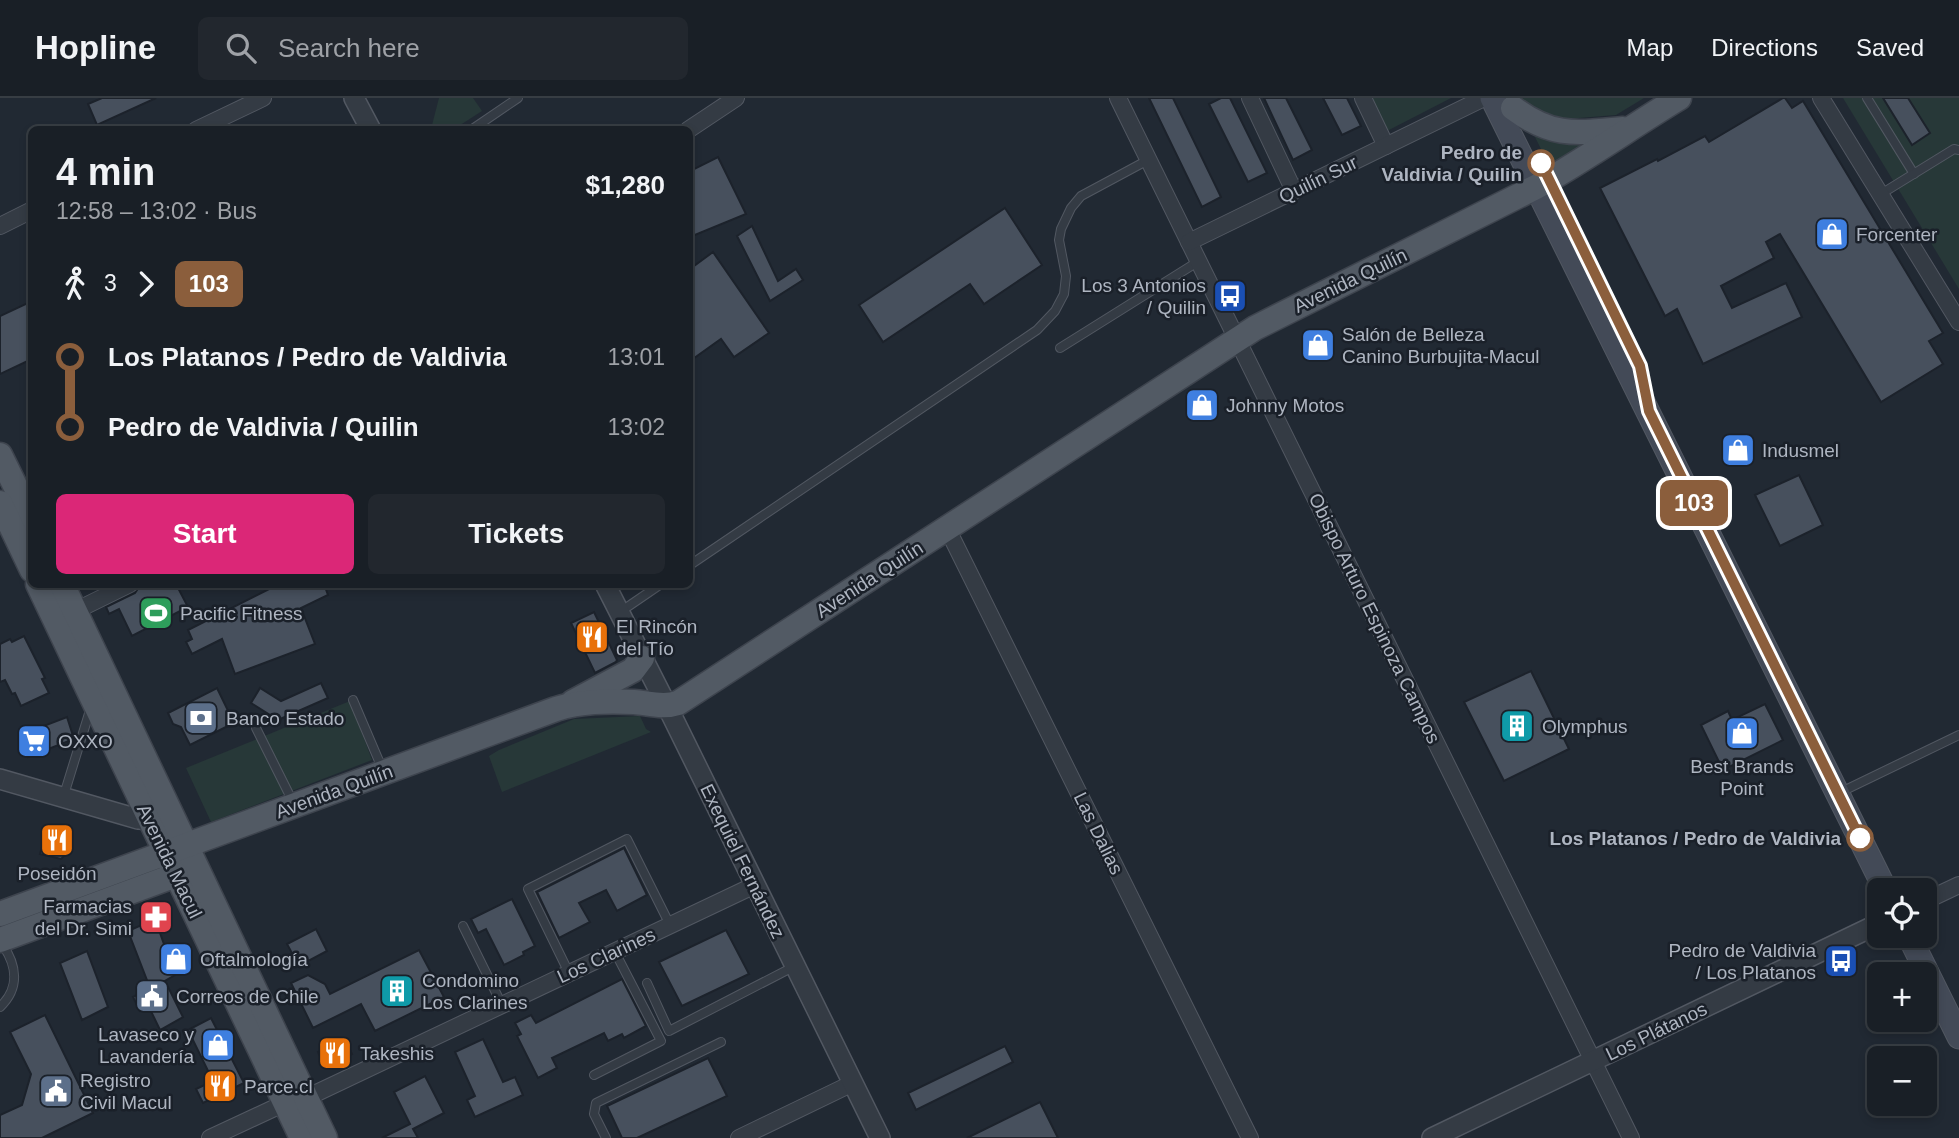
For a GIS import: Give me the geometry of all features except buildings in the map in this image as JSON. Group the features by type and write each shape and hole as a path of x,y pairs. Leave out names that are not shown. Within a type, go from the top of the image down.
{"main road":[{"name":"Avenida Quilín","path":"9,910 568,705 615,702 667,706 678,703 1237,339 1271,319 1543,183 1679,98"},
{"path":"1504,101 1535,123 1554,130 1581,133 1628,129"},
{"path":"1504,101 1649,411 1880,878"},
{"path":"0,454 28,512"},
{"path":"0,503 28,562"},
{"name":"Avenida Macul","path":"40,588 93,701 162,820"},
{"name":"Avenida Macul","path":"64,588 162,820 296,1100 302,1138"},
{"path":"568,705 633,670 642,658"},
{"name":"Avenida Macul","path":"176,849 176,875 296,1100 325,1138"},
{"path":"0,941 176,875"},
{"path":"9,910 28,917 28,930"},
{"path":"1915,948 1959,1037"}],"street":[{"path":"205,126 263,98"},
{"path":"354,98 369,126"},
{"path":"693,127 736,98"},
{"name":"Obispo Arturo Espinoza Campos","path":"1118,98 1631,1138"},
{"path":"1250,98 1294,191"},
{"path":"1363,98 1387,146"},
{"name":"Quilín Sur","path":"1189,242 1484,98"},
{"path":"1821,98 1959,322"},
{"path":"0,226 28,212"},
{"name":"Las Dalias","path":"947,528 1250,1138"},
{"path":"75,611 123,588"},
{"name":"Exequiel Fernández","path":"607,588 880,1138"},
{"path":"0,779 131,817 162,820"},
{"name":"Los Clarines","path":"210,1138 502,1005 755,885"},
{"path":"1937,895 1959,885"},
{"name":"Los Plátanos","path":"1432,1138 1867,929"},
{"path":"739,1138 853,1083"}],"lane":[{"path":"477,126 518,98"},
{"path":"1867,98 1914,174"},
{"path":"1881,194 1954,149 1959,150"},
{"path":"693,563 1037,330 1055,311 1064,294 1066,276 1059,240 1071,208 1081,196 1148,160"},
{"path":"1060,348 1199,261"},
{"path":"619,613 655,588"},
{"path":"63,798 93,701"},
{"path":"353,701 383,772"},
{"path":"257,728 294,805"},
{"path":"1838,793 1959,735"},
{"path":"569,973 528,888 627,839 670,925"},
{"path":"463,926 502,1005"},
{"path":"0,941 10,956 15,981 11,993 0,1006"},
{"path":"594,1075 661,1041 615,952"},
{"path":"647,983 669,1031 795,966"},
{"path":"606,1138 594,1114 596,1103 721,1042"}],"shaded area":[{"path":"439,98 473,98 482,111 459,126 432,126"},
{"path":"1370,98 1451,98 1387,131"},
{"path":"1516,98 1644,98 1616,115 1542,121"},
{"path":"1843,98 1959,98 1959,289"},
{"path":"1530,127 1602,133 1549,165"},
{"path":"350,701 372,760 211,822 186,768"},
{"path":"640,716 646,729 651,732 502,792 489,756 499,750 574,719"}],"bus line":[{"name":"103","path":"1541,163 1640,366 1649,411 1860,838"}],"place":[{"name":"Pedro de Valdivia / Quilin","path":"1541,163"},
{"name":"Forcenter","path":"1832,234"},
{"name":"Los 3 Antonios / Quilin","path":"1230,296"},
{"name":"Salón de Belleza Canino Burbujita-Macul","path":"1318,345"},
{"name":"Johnny Motos","path":"1202,405"},
{"name":"Indusmel","path":"1738,450"},
{"name":"Pacific Fitness","path":"156,613"},
{"name":"El Rincón del Tío","path":"592,637"},
{"name":"Banco Estado","path":"201,718"},
{"name":"Olymphus","path":"1517,726"},
{"name":"Best Brands Point","path":"1742,733"},
{"name":"OXXO","path":"34,741"},
{"name":"Los Platanos / Pedro de Valdivia","path":"1860,838"},
{"name":"Poseidón","path":"57,840"},
{"name":"Farmacias del Dr. Simi","path":"156,917"},
{"name":"Oftalmología","path":"176,959"},
{"name":"Pedro de Valdivia / Los Platanos","path":"1841,961"},
{"name":"Condomino Los Clarines","path":"397,991"},
{"name":"Correos de Chile","path":"152,996"},
{"name":"Lavaseco y Lavandería","path":"218,1045"},
{"name":"Takeshis","path":"335,1053"},
{"name":"Parce.cl","path":"220,1086"},
{"name":"Registro Civil Macul","path":"56,1091"}]}
